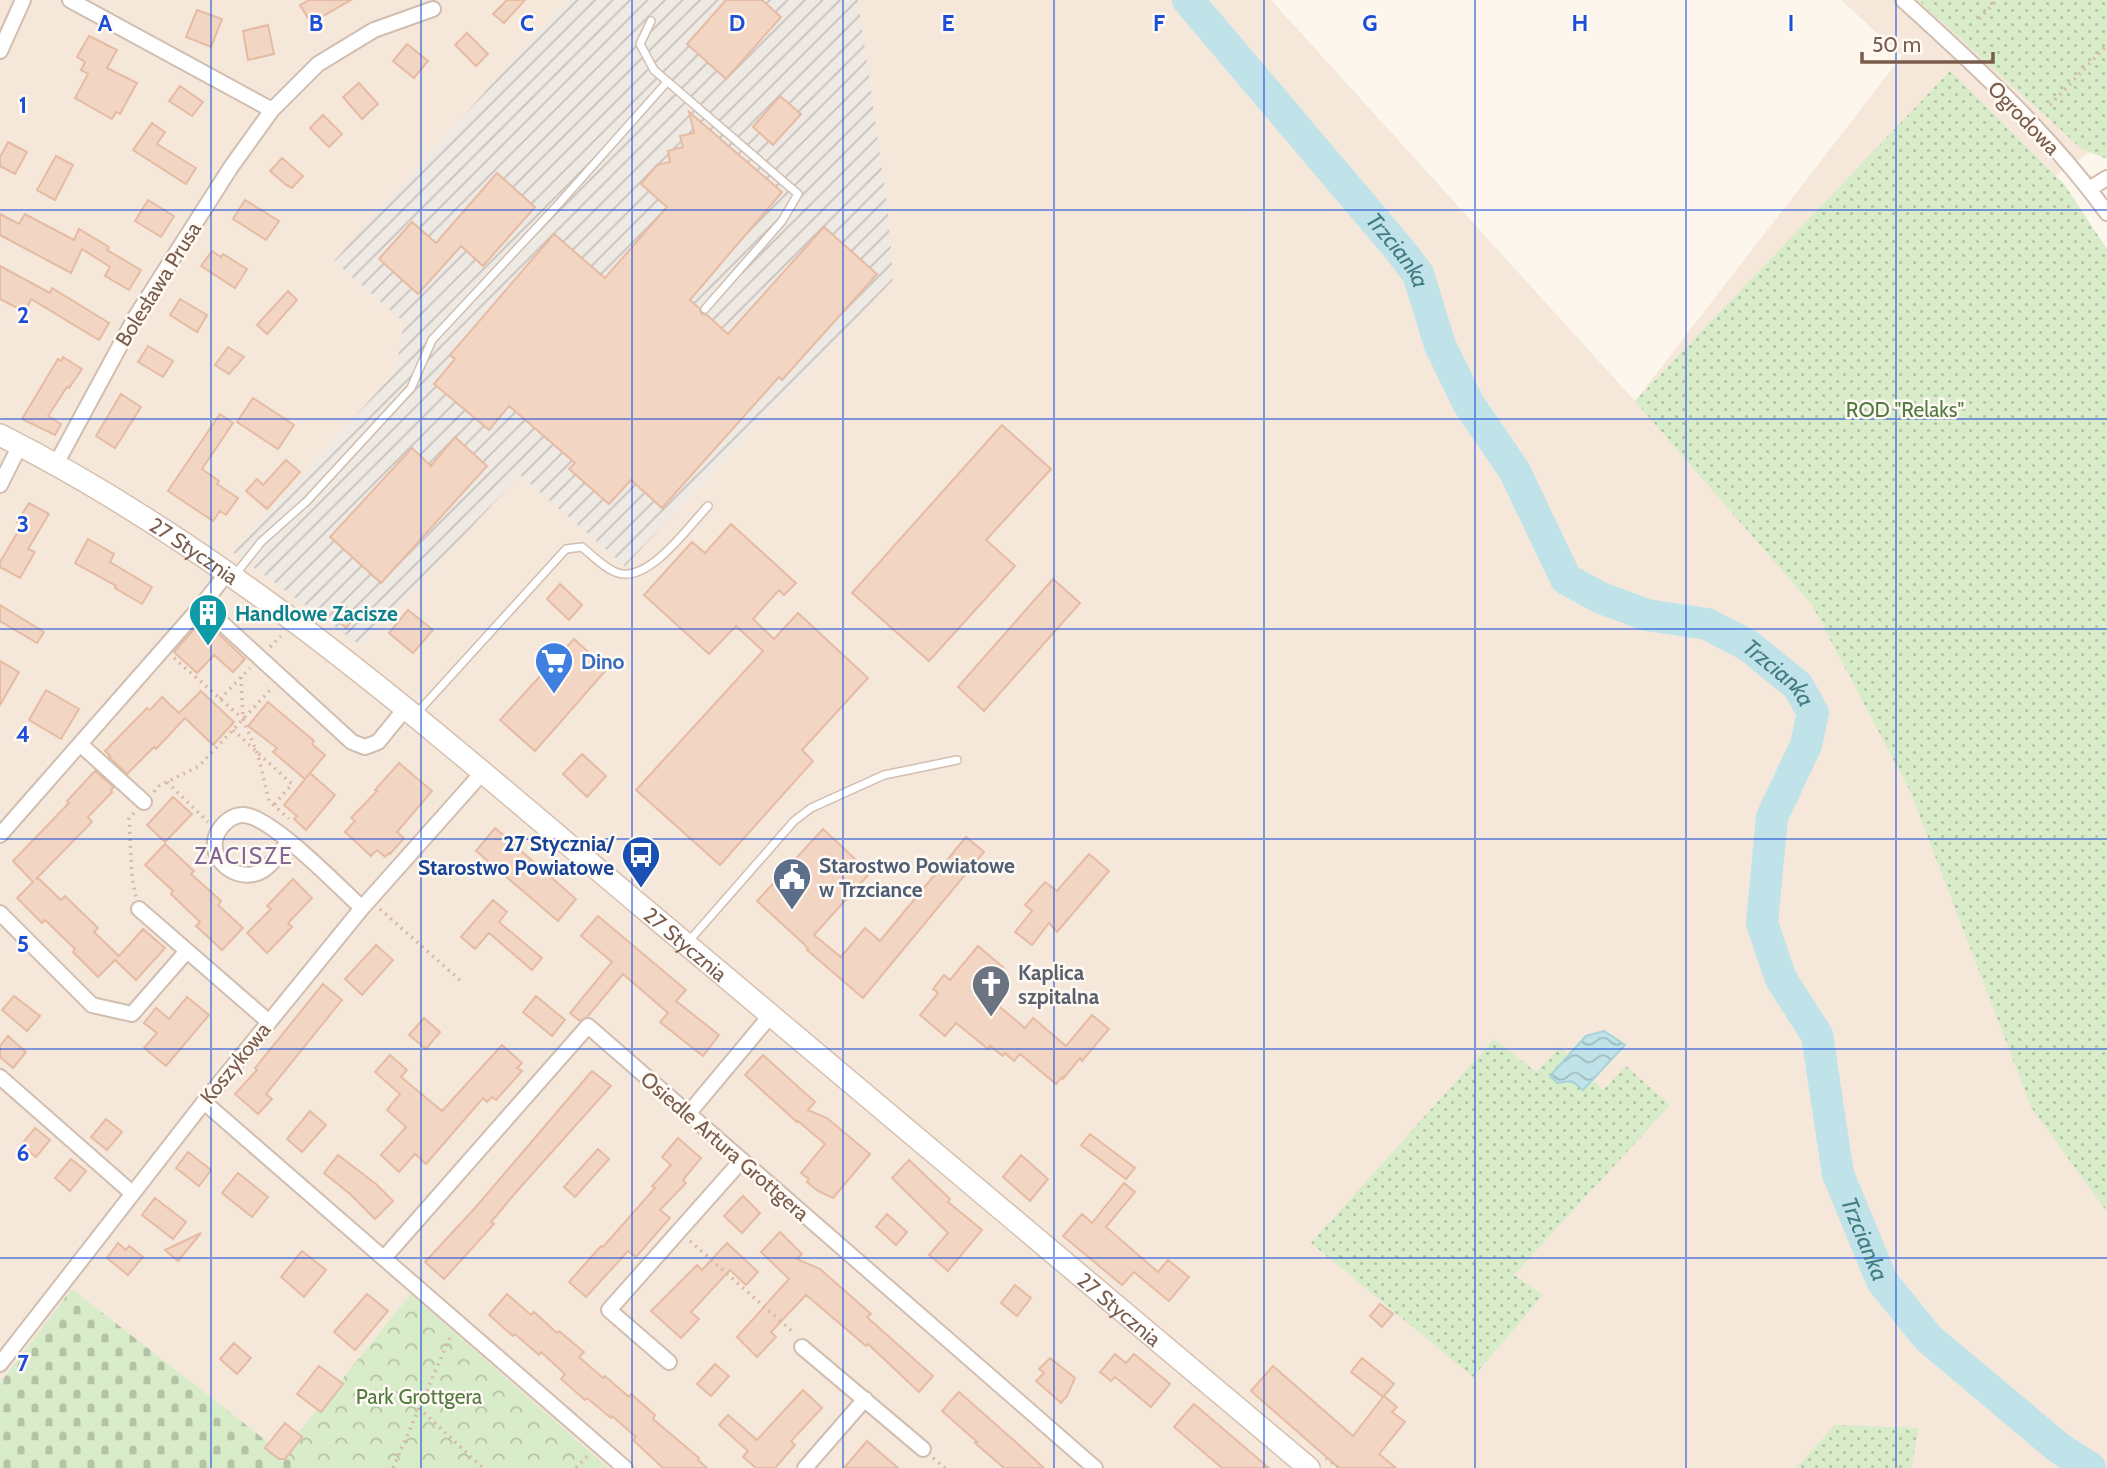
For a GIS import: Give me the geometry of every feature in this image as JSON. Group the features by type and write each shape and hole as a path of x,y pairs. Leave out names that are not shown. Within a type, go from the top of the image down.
{"main road":[{"name":"27 Stycznia","path":"0,435 86,481 231,574 324,644 482,773 1309,1468"}],"street":[{"path":"0,51 23,0"},
{"path":"70,0 272,110"},
{"name":"Ogrodowa","path":"1903,0 1954,46 2038,130 2090,189 2107,214"},
{"name":"Bolesława Prusa","path":"55,464 136,316 231,167 272,110 318,64 374,30 433,9"},
{"path":"2090,189 2107,178"},
{"path":"0,485 20,445"},
{"path":"0,835 231,574"},
{"path":"202,605 352,742 365,747 377,742 410,713"},
{"path":"80,744 144,802"},
{"name":"Koszykowa","path":"0,1364 204,1102 365,903 482,773"},
{"path":"289,841 270,864 256,874 243,874 230,870 220,862 215,852 214,840 231,818 243,814 263,822 289,841 365,903"},
{"path":"139,909 269,1022"},
{"path":"0,913 92,1004 132,1014 187,951"},
{"path":"688,1114 771,1016"},
{"name":"Osiedle Artura Grottgera","path":"384,1258 588,1026 1095,1468"},
{"path":"0,1077 132,1193"},
{"path":"204,1102 625,1468"},
{"path":"669,1362 609,1310 742,1160"},
{"path":"802,1347 923,1449"},
{"path":"805,1468 865,1399"}],"lane":[{"path":"651,21 640,44 654,70 798,194 782,221 705,309"},
{"path":"231,574 261,542 307,501 411,388 432,340 667,82"},
{"path":"410,713 566,549 582,547 610,570 621,575 645,570 655,563 708,506"},
{"path":"686,944 794,821 811,808 884,775 957,760"}],"path":[{"path":"1979,19 1997,0"},
{"path":"2050,105 2107,45"},
{"path":"164,649 243,719"},
{"path":"242,677 243,719 256,752 269,801 290,821"},
{"path":"139,909 132,877 129,818 159,786 199,766 282,678"},
{"path":"233,730 292,784 263,822"},
{"path":"167,782 211,825 220,829"},
{"path":"365,903 462,982"},
{"path":"679,1231 794,1333 802,1347"},
{"path":"393,1468 457,1321"},
{"path":"419,1408 483,1468"}],"shaded area":[{"path":"0,0 1271,0 1635,401 1902,56 1841,0 2107,0 2107,141 2011,206 2107,347 2107,1468 0,1468"},
{"path":"567,0 858,0 888,212 893,280 625,566 520,475 361,646 233,552 396,371 404,322 334,261"}],"green space":[{"path":"1918,0 2107,0 2107,159 2082,149"},
{"name":"ROD \"Relaks\"","path":"1950,71 2064,184 2107,249 2107,1212 2031,1107 1911,793 1812,605 1635,401"},
{"path":"1494,1039 1536,1072 1560,1047 1603,1090 1626,1066 1670,1105 1514,1275 1543,1295 1473,1377 1311,1243"},
{"path":"72,1289 300,1468 0,1468 0,1383"},
{"name":"Park Grottgera","path":"411,1294 608,1468 300,1468 282,1453"},
{"path":"1835,1425 1919,1428 1911,1468 1796,1468"}],"water":[{"path":"1604,1031 1625,1045 1583,1090 1572,1081 1557,1083 1550,1076 1586,1036"}],"building":[{"path":"309,0 351,0 311,23 300,5"},
{"path":"507,0 525,0 504,23 493,14"},
{"path":"726,0 762,0 781,17 726,79 687,44"},
{"path":"197,10 222,19 211,47 186,37"},
{"path":"268,25 274,54 248,60 243,31"},
{"path":"467,33 488,54 476,66 455,45"},
{"path":"89,36 117,50 107,68 137,83 120,114 116,112 112,119 75,98 88,74 81,70 85,62 77,57"},
{"path":"407,44 428,61 414,78 393,61"},
{"path":"359,83 378,104 362,119 343,97"},
{"path":"180,86 203,102 192,116 169,101"},
{"path":"780,96 801,114 773,145 753,127"},
{"path":"689,112 782,192 690,300 702,314 707,315 728,334 824,227 877,274 782,380 779,377 662,508 631,480 609,504 569,469 575,463 509,406 489,430 434,384 455,359 450,355 554,234 605,278 667,207 641,184 657,165 670,162 668,151 683,147 680,136 694,133"},
{"path":"323,115 342,134 329,147 310,128"},
{"path":"152,123 165,132 157,144 196,168 186,184 133,150"},
{"path":"8,142 27,152 15,174 0,166 0,157"},
{"path":"56,156 73,165 55,200 37,190"},
{"path":"282,158 303,176 292,188 270,171"},
{"path":"497,173 535,207 483,266 461,246 418,294 379,259 412,222 436,243"},
{"path":"148,200 174,216 161,237 135,221"},
{"path":"245,200 279,221 266,240 233,219"},
{"path":"0,214 19,224 25,214 74,240 79,229 141,270 129,290 105,276 110,267 82,249 71,273 0,235"},
{"path":"212,251 221,257 223,254 247,269 235,288 201,266"},
{"path":"0,266 50,293 52,288 109,323 99,340 31,299 25,312 0,299"},
{"path":"288,291 297,300 267,334 257,325"},
{"path":"180,299 207,315 197,332 170,315"},
{"path":"148,346 173,361 163,377 138,362"},
{"path":"228,347 244,357 229,374 215,365"},
{"path":"63,357 82,369 48,416 61,424 55,435 22,419 58,359 61,361"},
{"path":"121,394 141,407 115,448 96,436"},
{"path":"253,398 294,425 278,449 237,422"},
{"path":"220,414 233,423 202,469 219,481 217,484 238,498 226,515 220,511 213,521 168,491"},
{"path":"1002,425 1051,469 986,540 1015,566 929,661 852,593"},
{"path":"455,437 487,466 381,583 330,537 412,448 431,466"},
{"path":"286,460 300,472 267,509 246,491 257,479 263,485"},
{"path":"29,503 49,514 28,549 35,552 20,578 0,567 0,562 22,525 17,522"},
{"path":"731,524 796,583 784,595 779,590 753,619 774,639 798,613 868,678 802,750 813,761 720,865 636,790 763,651 736,626 709,654 644,595 692,542 705,553"},
{"path":"88,539 114,554 110,562 152,587 142,604 75,563"},
{"path":"1053,579 1080,603 984,711 958,687"},
{"path":"560,584 582,605 569,620 547,599"},
{"path":"0,605 44,632 37,643 0,621"},
{"path":"345,606 356,616 346,628 335,618"},
{"path":"408,610 433,630 413,653 389,633"},
{"name":"Handlowe Zacisze","path":"201,621 208,624 245,659 233,672 214,655 197,673 174,652"},
{"name":"Dino","path":"574,639 607,669 535,751 500,720"},
{"path":"0,661 19,672 0,705"},
{"path":"46,690 79,709 61,739 29,720"},
{"path":"201,691 234,722 213,745 185,718 156,749 154,747 127,774 109,757 105,751 147,708 150,710 162,697 179,713"},
{"path":"268,702 314,741 312,744 325,755 305,779 273,752 277,748 248,726"},
{"path":"582,754 606,776 587,797 563,774"},
{"path":"399,763 432,791 397,832 404,838 390,854 385,857 377,850 371,856 345,832 355,821 351,818"},
{"path":"95,771 114,787 112,792 88,817 92,822 36,879 61,900 65,896 98,928 94,932 119,956 143,929 165,948 136,980 115,960 98,977 73,952 75,949 45,920 42,923 17,898 33,882 13,861 69,803 67,801"},
{"path":"310,773 335,795 306,830 294,819 297,816 284,805"},
{"path":"173,797 192,814 165,842 147,825"},
{"path":"495,828 576,899 558,921 476,851"},
{"path":"823,829 870,873 814,935 841,957 865,928 880,941 966,837 984,852 863,998 807,950 804,944 757,901"},
{"path":"165,844 194,871 191,874 221,901 218,905 243,928 222,950 196,926 200,922 171,894 173,891 145,865"},
{"path":"1089,854 1109,871 1057,932 1049,923 1032,945 1015,932 1032,911 1025,905 1045,882 1057,891"},
{"path":"293,879 312,898 288,923 292,927 267,953 247,933 271,909 267,906"},
{"path":"493,900 507,912 499,922 542,958 532,970 489,933 475,949 461,937"},
{"path":"598,916 686,990 676,1001 719,1035 703,1056 660,1022 668,1013 623,974 587,1017 580,1021 570,1013 612,962 581,936"},
{"path":"376,945 393,960 362,995 345,979"},
{"path":"978,946 1003,967 982,992 1025,1028 1033,1018 1066,1046 1092,1015 1109,1029 1082,1061 1080,1058 1056,1084 1020,1054 1014,1061 990,1046 988,1049 956,1023 945,1036 920,1015 938,993 933,989 944,975 950,980"},
{"path":"323,984 342,1000 266,1094 272,1099 258,1114 235,1094 257,1070 255,1068"},
{"path":"14,996 40,1016 27,1031 2,1010"},
{"path":"536,996 565,1020 552,1036 523,1012"},
{"path":"187,997 209,1015 166,1066 144,1048 157,1033 144,1023 156,1008 169,1019"},
{"path":"424,1018 440,1032 426,1049 409,1035"},
{"path":"8,1036 26,1052 13,1068 0,1057 0,1046"},
{"path":"502,1045 522,1063 517,1068 522,1071 496,1100 492,1097 487,1102 483,1098 426,1164 415,1154 399,1172 381,1155 406,1127 387,1110 400,1094 375,1072 390,1055 407,1070 401,1077 442,1111"},
{"path":"763,1055 815,1102 808,1110 827,1118 870,1154 833,1198 818,1191 801,1173 825,1144 745,1075"},
{"path":"592,1071 611,1086 517,1191 491,1222 494,1224 444,1279 425,1262"},
{"path":"310,1111 326,1125 302,1152 287,1139"},
{"path":"106,1119 122,1132 107,1150 91,1137"},
{"path":"35,1128 50,1140 36,1157 21,1145"},
{"path":"1090,1134 1135,1168 1126,1179 1081,1145"},
{"path":"678,1138 701,1158 683,1180 686,1183 660,1210 670,1218 636,1257 628,1251 586,1297 569,1282 655,1188 652,1186 671,1165 662,1157"},
{"path":"598,1149 609,1159 575,1197 564,1187"},
{"path":"188,1152 211,1170 199,1186 176,1168"},
{"path":"338,1155 376,1184 393,1201 375,1219 324,1173"},
{"path":"1021,1155 1048,1179 1030,1201 1003,1177"},
{"path":"71,1159 86,1171 70,1191 55,1178"},
{"path":"909,1160 950,1199 948,1202 982,1230 948,1271 929,1255 948,1233 892,1178"},
{"path":"238,1173 268,1197 252,1217 222,1193"},
{"path":"1124,1183 1135,1192 1106,1227 1158,1272 1168,1260 1189,1277 1169,1301 1134,1272 1122,1285 1063,1236 1082,1214 1092,1223"},
{"path":"743,1196 760,1213 742,1233 724,1216"},
{"path":"155,1198 186,1222 173,1239 142,1215"},
{"path":"887,1214 907,1232 896,1245 876,1227"},
{"path":"780,1232 802,1254 797,1259 820,1269 871,1314 867,1317 933,1376 919,1392 868,1344 866,1346 806,1295 771,1332 776,1337 757,1357 737,1337 789,1279 761,1252"},
{"path":"201,1233 178,1261 165,1250"},
{"path":"118,1243 126,1250 129,1246 143,1257 128,1275 107,1258"},
{"path":"727,1243 758,1272 746,1285 730,1270 691,1312 699,1319 681,1338 651,1311 697,1265 702,1270"},
{"path":"302,1251 326,1270 304,1297 281,1277"},
{"path":"1015,1285 1031,1298 1017,1316 1001,1303"},
{"path":"367,1294 388,1311 355,1350 334,1332"},
{"path":"507,1294 531,1315 534,1312 584,1352 579,1357 629,1397 631,1394 655,1415 653,1419 707,1468 663,1468 633,1440 636,1437 612,1416 611,1418 587,1398 585,1400 561,1379 565,1374 541,1352 539,1355 489,1315"},
{"path":"1380,1304 1393,1314 1382,1327 1370,1316"},
{"path":"234,1343 251,1358 237,1374 220,1359"},
{"path":"1115,1354 1126,1363 1134,1354 1170,1384 1151,1407 1115,1377 1111,1381 1100,1372"},
{"path":"1050,1358 1075,1378 1061,1403 1036,1381 1044,1373 1039,1369"},
{"path":"1362,1358 1394,1384 1384,1396 1397,1407 1392,1412 1405,1422 1379,1454 1396,1468 1339,1468 1251,1391 1273,1366 1353,1436 1383,1397 1351,1372"},
{"path":"715,1364 729,1376 711,1396 697,1384"},
{"path":"319,1366 343,1384 321,1412 297,1394"},
{"path":"803,1390 822,1408 791,1441 795,1445 775,1468 756,1468 743,1457 748,1451 719,1425 728,1415 757,1440"},
{"path":"959,1392 1044,1468 1004,1468 975,1443 977,1442 942,1411"},
{"path":"1194,1404 1269,1468 1222,1468 1174,1427"},
{"path":"285,1423 302,1437 285,1459 279,1459 265,1448"},
{"path":"867,1441 898,1468 844,1468"}],"waterway":[{"name":"Trzcianka","path":"1188,0 1418,274 1440,345 1468,403 1514,470 1566,579 1601,598 1647,615 1707,624 1749,646 1798,686 1813,713 1806,745 1772,817 1762,923 1781,979 1817,1035 1838,1174 1882,1281 1928,1338 2059,1448 2090,1468"}],"place":[{"name":"Handlowe Zacisze","path":"208,647"},
{"name":"Dino","path":"554,695"},
{"name":"27 Stycznia/ Starostwo Powiatowe","path":"641,889"},
{"name":"Starostwo Powiatowe w Trzciance","path":"792,911"},
{"name":"Kaplica szpitalna","path":"991,1018"}],"district":[{"name":"ZACISZE","path":"244,856"}]}
